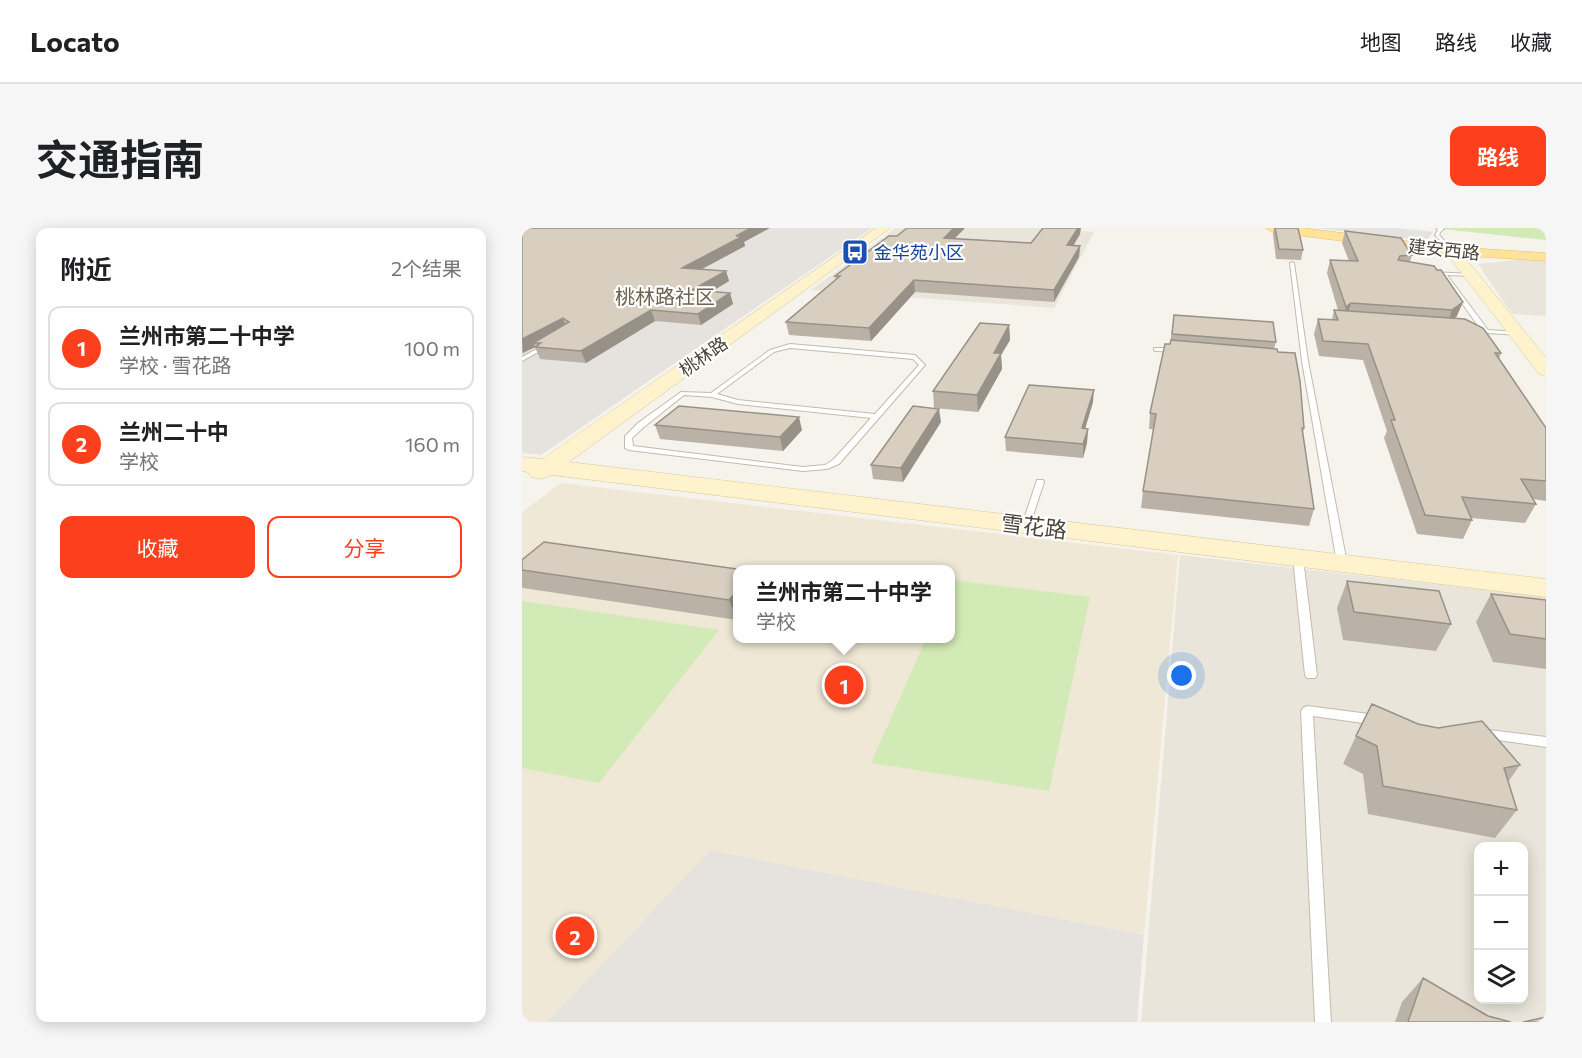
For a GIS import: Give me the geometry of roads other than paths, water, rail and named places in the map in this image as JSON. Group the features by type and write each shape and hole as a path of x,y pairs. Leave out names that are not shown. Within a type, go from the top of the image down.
{"main road":[{"name":"建安西路","path":"1272,228 1451,249 1546,255"},
{"name":"建安西路","path":"1291,228 1451,249"}],"street":[{"name":"桃林路","path":"522,484 535,465 664,391 884,228"},
{"path":"1451,249 1546,370"},
{"name":"雪花路","path":"535,465 1546,588"}],"lane":[{"path":"1440,228 1437,235 1451,249"},
{"path":"1292,263 1305,361 1342,563"},
{"path":"1421,273 1472,275"},
{"path":"1444,274 1486,332"},
{"path":"1463,331 1518,334"},
{"path":"522,359 550,344"},
{"path":"683,393 641,425 628,438 629,448 802,469 827,467 836,462 922,365 915,357 790,346 772,351 712,396"},
{"path":"1156,349 1190,351"},
{"path":"1294,360 1305,361"},
{"path":"664,391 712,396 762,405 877,416"},
{"path":"762,405 771,401 830,408"},
{"path":"1026,525 1040,482"},
{"path":"1298,558 1311,675"},
{"path":"1323,1022 1307,711 1387,722"},
{"path":"1466,732 1546,742"}],"place":[{"name":"金华苑小区","path":"855,252"},
{"name":"兰州市第二十中学","path":"844,685"},
{"name":"兰州二十中","path":"575,936"}],"district":[{"name":"桃林路社区","path":"665,296"}]}
